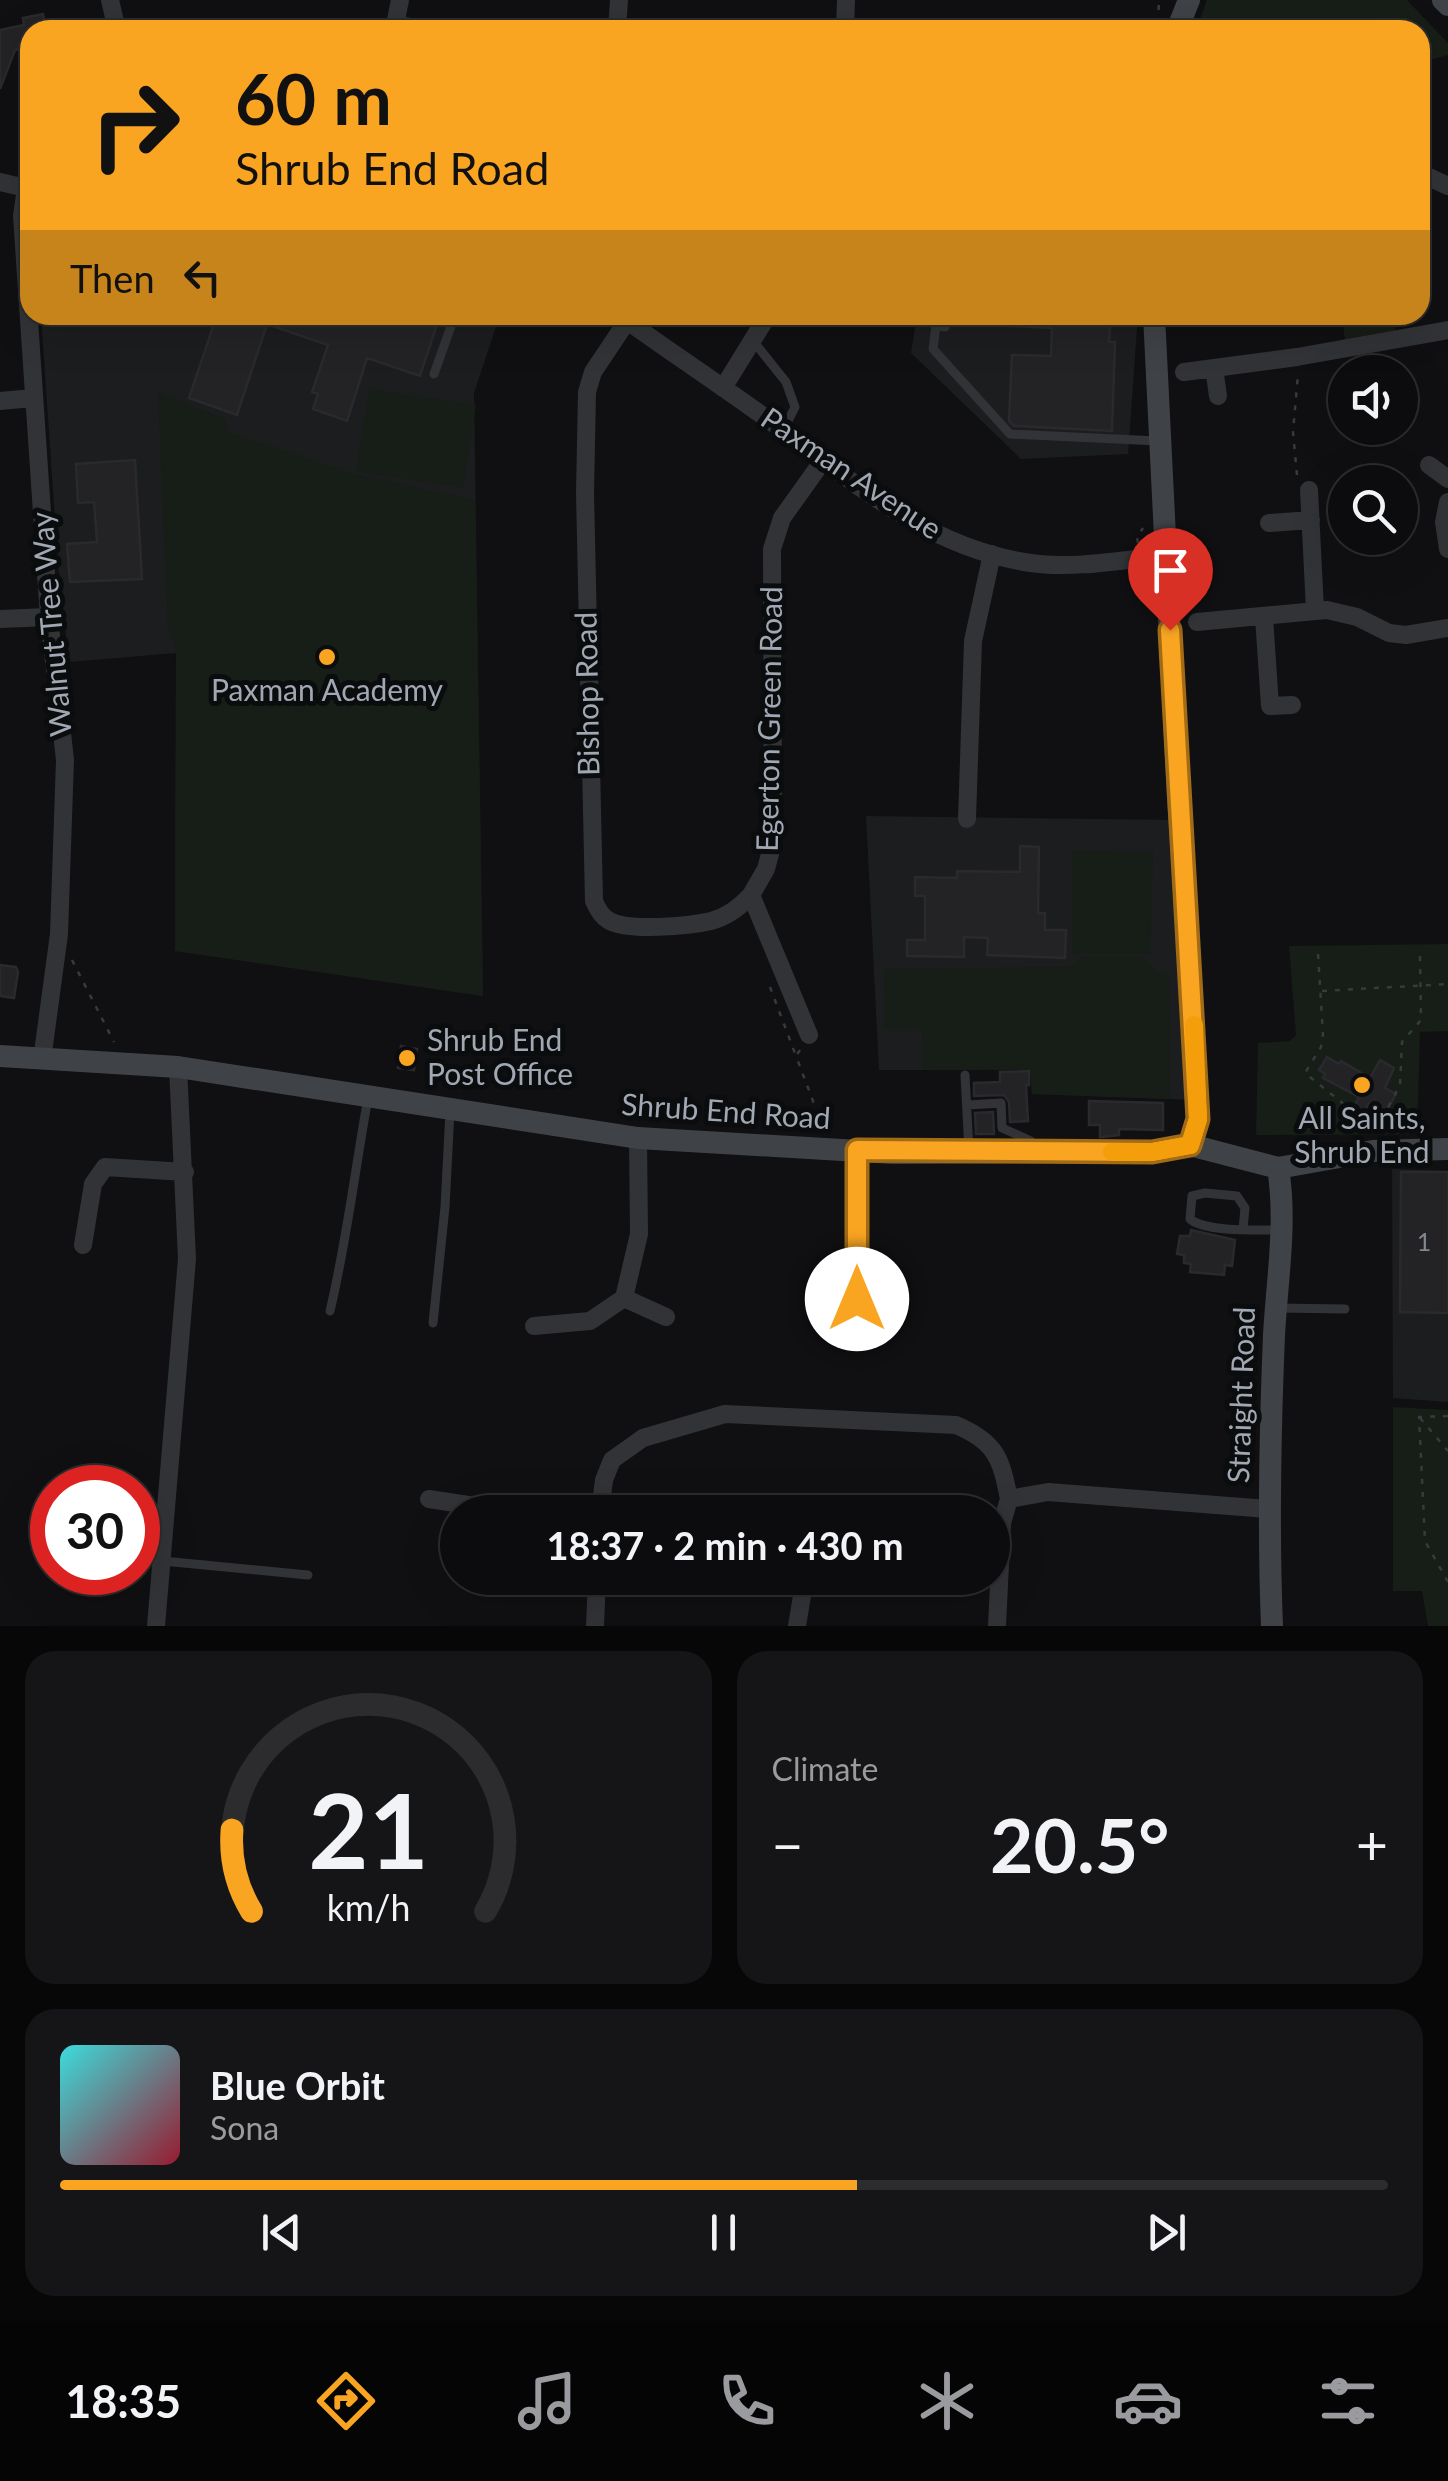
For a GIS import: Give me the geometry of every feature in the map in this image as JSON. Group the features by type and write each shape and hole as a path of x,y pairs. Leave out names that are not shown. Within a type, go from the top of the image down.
{"main road":[{"path":"1155,325 1198,1119 1190,1145"},
{"name":"Shrub End Road","path":"0,1056 178,1067 638,1138 893,1153 1152,1152 1190,1145 1278,1168 1374,1140 1448,1149"},
{"name":"Straight Road","path":"1272,1626 1268,1509 1275,1308 1284,1203 1278,1168"}],"street":[{"name":"Walnut Tree Way","path":"28,325 49,616 65,760 59,934 42,1060"},
{"name":"Bishop Road","path":"619,325 593,372 587,392 584,493 594,901 608,921 669,926 714,920 739,908 751,895"},
{"name":"Paxman Avenue","path":"633,325 822,462 932,534 1025,563 1168,555"},
{"path":"723,388 763,325"},
{"path":"1184,372 1448,330"},
{"path":"1214,368 1218,396"},
{"path":"0,401 32,398"},
{"name":"Egerton Green Road","path":"809,1035 751,895 766,869 773,843 772,549 782,518 822,462"},
{"path":"1429,465 1448,479"},
{"path":"1310,490 1315,610"},
{"path":"1448,502 1444,522 1448,549"},
{"path":"1269,522 1311,520"},
{"path":"968,819 972,641 992,554"},
{"path":"1197,622 1315,610 1341,612 1389,633 1406,635 1447,621"},
{"path":"0,619 49,616"},
{"path":"1264,617 1270,706"},
{"path":"1251,708 1292,705"},
{"path":"160,1560 187,1259 178,1067"},
{"path":"534,1326 590,1321 624,1298 639,1234 638,1138"},
{"path":"857,1150 857,1299"},
{"path":"83,1245 93,1184 105,1167 184,1172"},
{"path":"624,1298 666,1317"},
{"path":"602,1495 612,1460 643,1438 725,1414 956,1425 983,1436 1002,1462 1008,1495"},
{"path":"1010,1499 1048,1492 1268,1509"},
{"path":"428,1500 440,1502"},
{"path":"156,1626 158,1595"},
{"path":"595,1626 596,1595"},
{"path":"797,1626 802,1595"},
{"path":"997,1626 998,1595"}],"lane":[{"path":"434,374 452,325"},
{"path":"945,325 936,326 933,349 1010,434 1162,442"},
{"path":"754,342 786,382 796,407 784,431"},
{"path":"964,1075 969,1151"},
{"path":"330,1311 344,1252 348,1205 368,1095"},
{"path":"966,1104 1001,1103 1002,1128 1031,1141 1033,1152"},
{"path":"433,1324 450,1108"},
{"path":"1242,1228 1245,1208 1237,1196 1192,1196 1190,1220 1194,1224 1242,1228 1281,1230"},
{"path":"1275,1308 1345,1309"},
{"path":"160,1560 308,1575"}],"path":[{"path":"1297,357 1294,432 1298,480 1310,490"},
{"path":"59,934 126,1066"},
{"path":"1318,954 1322,1047 1305,1073 1374,1140 1400,1085 1402,1042 1421,1020 1420,955"},
{"path":"1320,991 1448,984"},
{"path":"809,1035 796,1056 813,1101 816,1149"},
{"path":"1419,1417 1448,1416"},
{"path":"1419,1417 1448,1451"},
{"path":"1419,1417 1425,1541 1448,1582"}],"shaded area":[{"path":"1207,0 1407,0 1426,20 1200,20"},
{"path":"1430,24 1448,43 1448,55 1430,60"},
{"name":"Paxman Academy","path":"42,325 497,325 474,393 483,996 175,951 176,653 69,662"},
{"path":"915,325 1137,325 1128,454 1021,459 911,353"},
{"path":"1343,325 1394,325 1396,333 1345,341"},
{"path":"369,389 476,405 463,488 356,471"},
{"name":"Paxman Academy","path":"158,392 225,419 229,432 355,474 475,500 483,996 175,951 176,653 168,626"},
{"path":"866,816 1179,820 1198,1100 1032,1094 1030,1070 879,1070"},
{"path":"1072,851 1153,852 1150,954 1073,953"},
{"path":"1448,944 1448,1031 1420,1032 1417,1134 1256,1135 1258,1043 1290,1041 1296,1035 1289,946"},
{"path":"1085,956 1140,956 1159,973 1169,973 1171,1099 1032,1094 1030,1070 923,1069 922,1029 885,1029 884,969 1070,967"},
{"path":"1392,1169 1448,1171 1448,1402 1393,1398"},
{"path":"1393,1407 1448,1410 1448,1626 1428,1626 1422,1591 1393,1591"}],"building":[{"path":"43,14 44,20 23,20"},
{"path":"20,26 20,49 15,50 0,89 0,30"},
{"path":"214,325 267,325 237,415 189,398"},
{"path":"270,325 437,325 420,376 367,358 347,421 313,409 318,394 312,392 328,345"},
{"path":"995,325 1110,325 1109,342 1115,342 1112,431 1014,426 1009,421 1012,355 1051,356 1052,328"},
{"path":"135,460 142,579 70,582 67,544 97,542 94,502 78,503 76,464"},
{"path":"1020,846 1039,847 1038,913 1045,913 1045,930 1066,930 1065,958 987,955 988,938 964,937 964,957 907,956 907,940 925,940 925,896 915,896 915,877 957,878 957,871 1020,872"},
{"path":"0,965 16,967 14,998 0,996"},
{"name":"Shrub End Post Office","path":"401,1046 417,1049 414,1070 398,1068"},
{"name":"All Saints, Shrub End","path":"1327,1057 1370,1078 1380,1060 1394,1068 1385,1088 1396,1094 1387,1110 1369,1103 1364,1112 1354,1106 1359,1097 1323,1078 1325,1074 1319,1070"},
{"path":"1029,1071 1028,1121 1010,1122 1009,1102 1004,1095 974,1096 974,1083 1000,1082 1000,1072"},
{"path":"1089,1101 1163,1103 1163,1130 1119,1129 1119,1135 1100,1137 1100,1125 1089,1125"},
{"path":"993,1112 994,1134 976,1134 975,1113"},
{"path":"1401,1172 1448,1172 1448,1313 1400,1312"},
{"path":"1191,1230 1235,1240 1232,1266 1225,1265 1224,1275 1190,1272 1191,1264 1184,1263 1184,1255 1177,1254 1180,1236 1190,1236"}],"slow traffic":[{"path":"1112,1152 1152,1152 1190,1145 1198,1119 1194,1025"}],"place":[{"name":"Paxman Academy","path":"327,657"},
{"name":"Shrub End Post Office","path":"407,1058"},
{"name":"All Saints, Shrub End","path":"1362,1085"}],"route":[{"path":"857,1299 857,1150 1152,1152 1190,1145 1198,1119 1170,630"}]}
